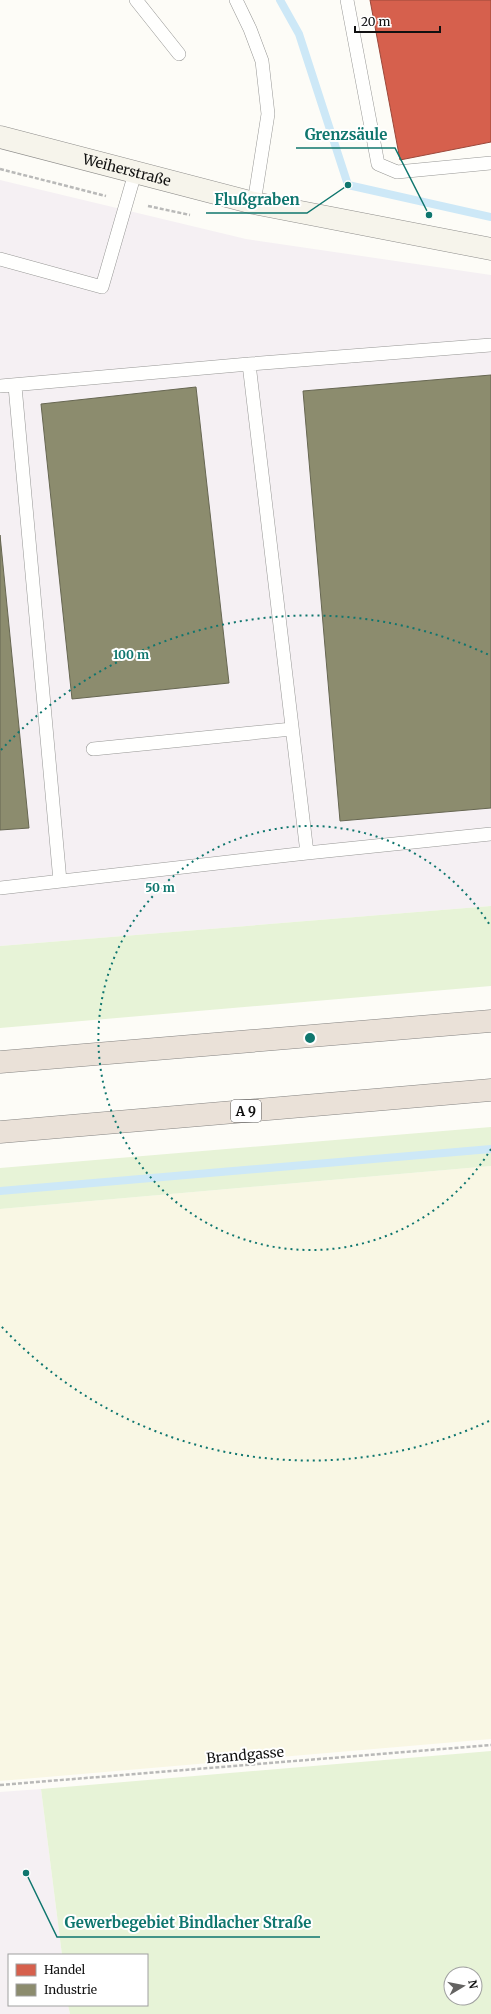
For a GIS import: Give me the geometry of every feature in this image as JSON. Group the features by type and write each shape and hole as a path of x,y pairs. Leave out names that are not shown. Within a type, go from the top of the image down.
{"highway":[{"path":"0,1062 491,1021"},
{"name":"A 9","path":"0,1132 491,1090"}],"street":[{"name":"Weiherstraße","path":"0,137 254,203 482,248"}],"lane":[{"path":"136,0 179,54"},
{"path":"236,0 250,29 262,61 268,114 254,203"},
{"path":"347,0 378,164 397,172 491,163"},
{"path":"0,259 102,287 135,173"},
{"path":"0,386 15,386 249,364 491,345"},
{"path":"249,364 307,853"},
{"path":"15,386 60,881"},
{"path":"93,749 292,729"},
{"path":"0,888 307,853 491,834"}],"path":[{"name":"Brandgasse","path":"0,1785 491,1745"}],"shaded area":[{"path":"0,180 246,239 491,275 491,906 0,946"},
{"path":"491,1166 491,1739 0,1781 0,1209"},
{"path":"41,1789 62,1954 8,1954 8,2006 68,2006 70,2014 0,2014 0,1792"}],"green space":[{"path":"491,906 491,986 0,1028 0,946"},
{"path":"491,1127 491,1166 0,1209 0,1168"},
{"path":"491,1751 491,2014 70,2014 68,2006 148,2006 148,1954 62,1954 41,1789"}],"building: Handel":[{"path":"370,0 491,0 491,142 400,160"}],"building: Industrie":[{"path":"491,375 491,808 340,821 303,391"},
{"path":"196,387 229,683 72,699 41,404"},
{"path":"0,535 29,828 0,830"}],"waterway":[{"path":"280,0 299,34 348,185 491,217"},
{"path":"0,1191 491,1149"}],"place":[{"name":"Flußgraben","path":"348,185"},
{"name":"Grenzsäule","path":"429,215"},
{"name":"Gewerbegebiet Bindlacher Straße","path":"26,1873"}]}
